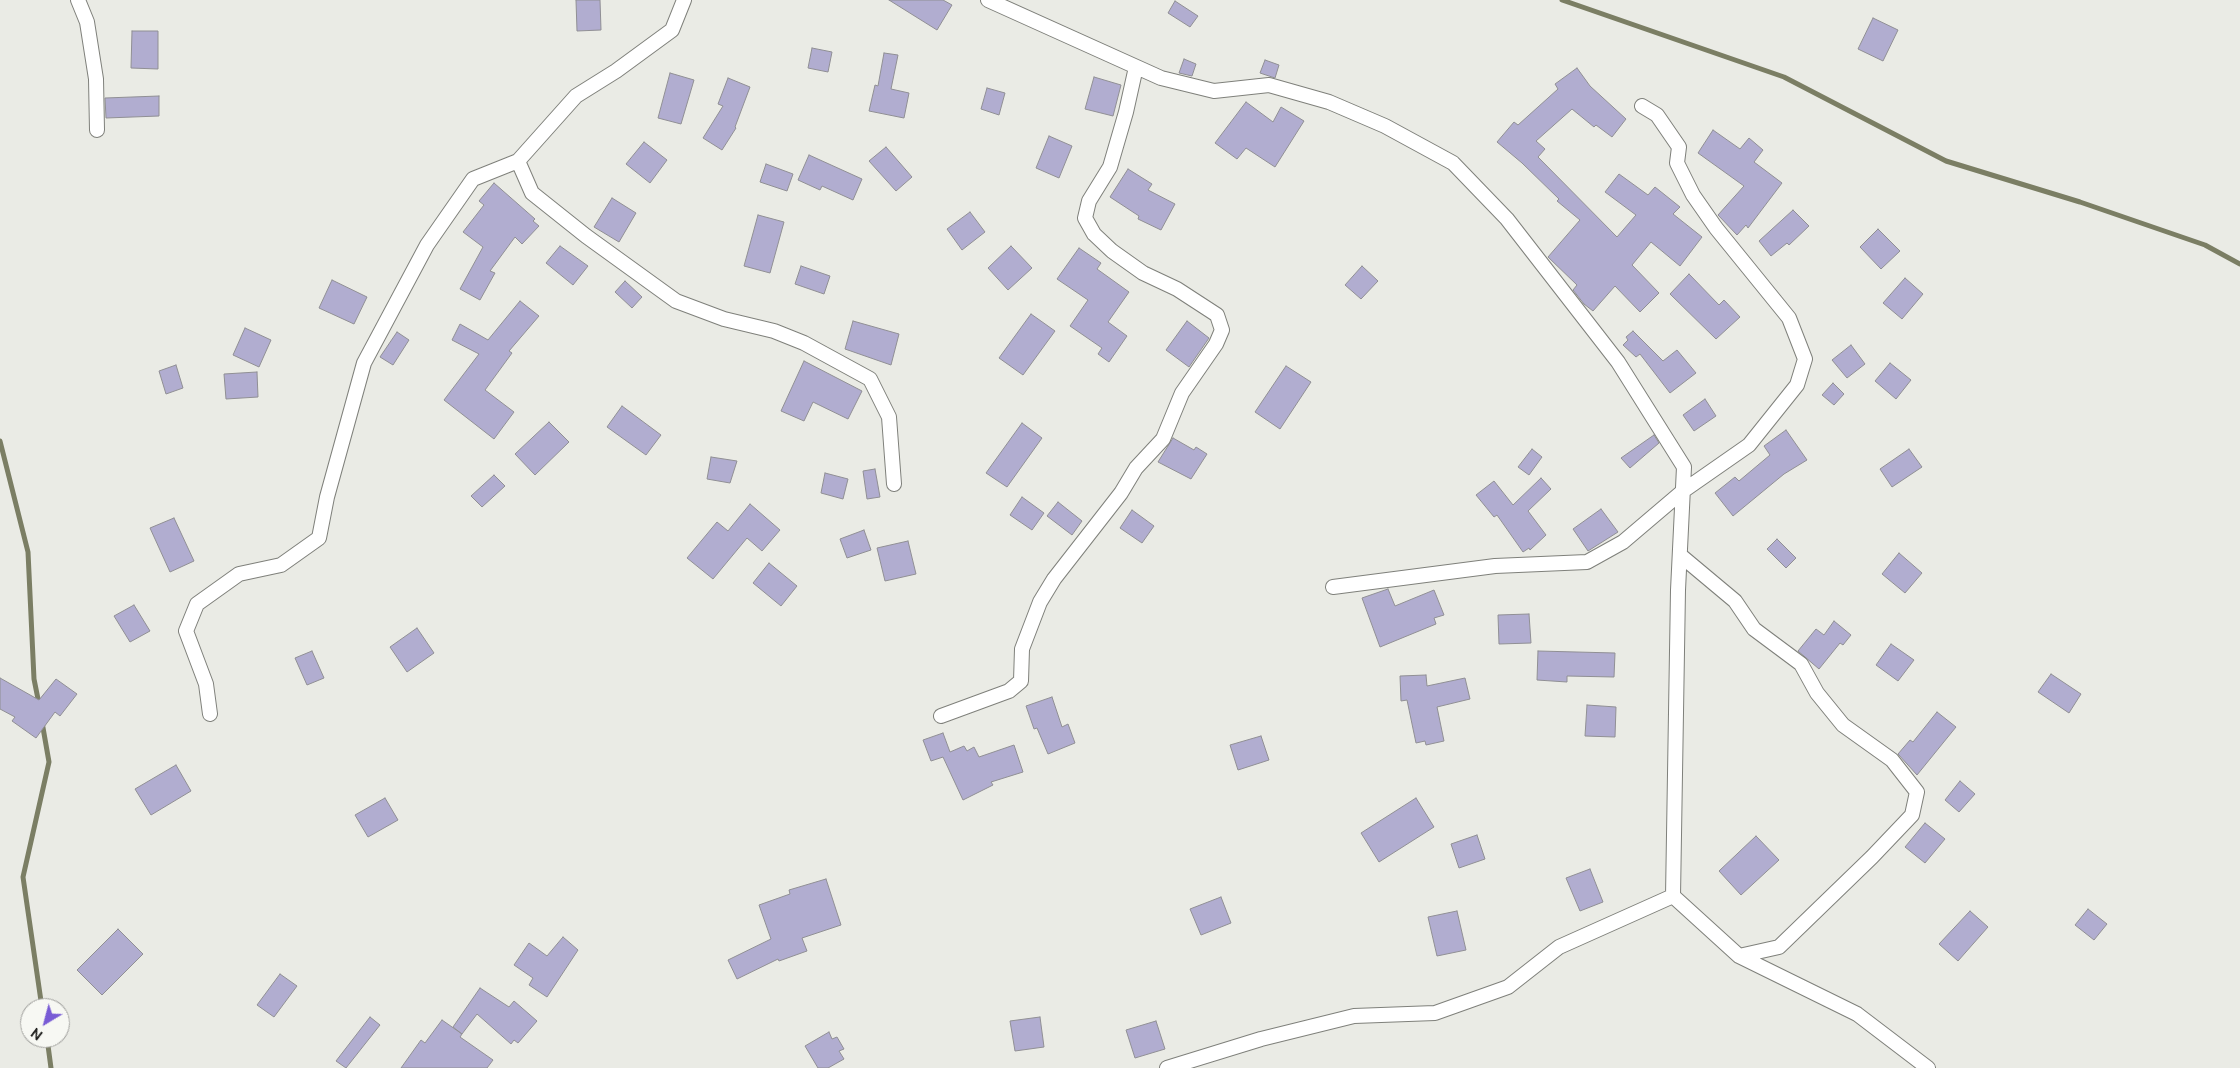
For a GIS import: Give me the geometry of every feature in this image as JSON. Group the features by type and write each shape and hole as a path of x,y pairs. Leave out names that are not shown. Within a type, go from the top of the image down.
{"street":[{"path":"78,0 87,22 94,70 97,130"},
{"path":"210,714 206,684 186,630 197,604 239,574 281,565 319,538 327,497 364,363 427,244 473,180 518,161 576,96 616,71 672,30 684,0"},
{"path":"988,0 1161,78 1214,91 1269,85 1329,102 1385,126 1453,163 1507,219 1618,362 1684,467 1680,555 1673,896 1740,956 1857,1014 1928,1068"},
{"path":"941,716 1009,691 1020,681 1022,650 1040,602 1054,579 1121,493 1136,468 1163,439 1182,393 1216,344 1222,330 1217,315 1177,289 1143,273 1112,251 1094,234 1085,218 1089,201 1110,167 1126,112 1136,67"},
{"path":"1334,587 1495,566 1587,562 1623,542 1683,490 1749,445 1797,385 1805,358 1789,318 1757,281 1694,195 1677,163 1679,147 1657,115 1642,106"},
{"path":"518,161 532,193 624,266 676,301 724,319 774,331 797,340 870,379 889,417 894,484"},
{"path":"1680,555 1735,601 1754,629 1801,664 1817,692 1843,725 1892,760 1916,792 1912,814 1872,857 1779,947 1740,956"},
{"path":"1167,1068 1261,1039 1354,1016 1435,1013 1508,987 1559,947 1673,896"}],"building":[{"path":"576,0 600,0 601,30 577,31"},
{"path":"889,0 943,0 952,5 937,30"},
{"path":"1175,1 1198,16 1190,27 1168,13"},
{"path":"1873,18 1898,30 1883,61 1858,49"},
{"path":"132,31 158,31 158,69 131,68"},
{"path":"812,48 832,52 828,72 808,68"},
{"path":"884,53 898,55 891,89 909,93 904,118 869,111 875,85 878,86"},
{"path":"1184,59 1196,64 1192,76 1179,73"},
{"path":"1265,60 1279,65 1275,78 1260,73"},
{"path":"1577,68 1590,86 1626,119 1612,137 1596,125 1594,127 1572,109 1536,141 1545,149 1538,157 1617,237 1636,215 1605,192 1619,174 1648,195 1655,187 1680,207 1673,214 1702,237 1680,266 1651,242 1632,265 1659,293 1640,312 1615,286 1593,311 1584,304 1573,290 1577,285 1548,257 1580,220 1557,201 1559,199 1497,142 1514,122 1518,125 1558,89 1555,84"},
{"path":"670,73 694,80 681,124 658,118"},
{"path":"1094,77 1121,85 1113,116 1085,109"},
{"path":"728,78 750,87 736,128 722,150 703,138 723,106 718,104"},
{"path":"987,88 1005,93 999,115 981,109"},
{"path":"159,96 159,116 106,118 105,98"},
{"path":"1246,102 1273,122 1281,107 1304,121 1275,167 1246,148 1237,159 1215,143"},
{"path":"1713,130 1740,149 1749,138 1763,150 1754,162 1782,183 1748,228 1746,225 1737,235 1718,215 1744,186 1698,153"},
{"path":"1049,136 1072,146 1059,178 1036,168"},
{"path":"644,142 667,160 650,183 626,164"},
{"path":"886,147 912,177 896,191 869,161"},
{"path":"809,155 862,179 853,200 822,186 820,190 798,180"},
{"path":"766,164 793,174 787,191 760,182"},
{"path":"1128,169 1152,184 1148,190 1175,204 1161,230 1138,219 1139,216 1110,197"},
{"path":"494,183 535,219 533,221 539,226 522,244 515,237 490,271 495,273 480,300 460,289 483,247 463,232 484,205 479,201"},
{"path":"612,198 636,213 619,242 594,227"},
{"path":"1793,210 1809,226 1789,245 1787,243 1771,256 1759,241"},
{"path":"970,212 985,232 962,250 947,229"},
{"path":"758,215 784,222 770,273 744,266"},
{"path":"1878,229 1900,251 1881,269 1860,247"},
{"path":"560,246 588,266 573,285 546,263"},
{"path":"1011,246 1032,268 1008,290 988,268"},
{"path":"1079,248 1101,263 1097,269 1129,292 1108,322 1127,336 1109,362 1098,354 1102,348 1070,326 1088,300 1057,279"},
{"path":"801,266 830,276 824,294 795,284"},
{"path":"1362,266 1378,281 1361,299 1345,285"},
{"path":"1689,274 1719,305 1724,300 1740,317 1716,339 1670,294"},
{"path":"1905,278 1923,294 1902,319 1883,303"},
{"path":"332,280 367,297 354,324 319,308"},
{"path":"625,281 642,297 632,308 615,292"},
{"path":"520,301 539,316 509,351 512,353 485,390 514,412 494,439 444,400 479,354 452,340 460,324 488,340"},
{"path":"1031,314 1055,331 1023,375 999,358"},
{"path":"853,321 899,334 891,365 845,349"},
{"path":"1187,321 1209,338 1189,367 1166,350"},
{"path":"245,328 271,340 259,367 233,355"},
{"path":"1633,331 1663,361 1677,350 1696,373 1670,393 1640,354 1636,357 1623,345 1628,340 1626,337"},
{"path":"397,332 409,340 393,365 380,357"},
{"path":"1851,345 1865,364 1847,378 1832,360"},
{"path":"804,361 862,391 848,419 813,402 804,421 781,411"},
{"path":"1890,363 1911,380 1896,399 1875,381"},
{"path":"176,365 183,388 166,394 159,371"},
{"path":"1286,366 1311,382 1280,429 1255,412"},
{"path":"257,372 258,397 226,399 224,374"},
{"path":"1833,383 1844,394 1834,405 1822,395"},
{"path":"1705,399 1716,416 1694,431 1683,415"},
{"path":"622,406 661,435 646,455 607,427"},
{"path":"549,422 569,442 535,475 515,454"},
{"path":"1022,423 1042,438 1007,487 986,473"},
{"path":"1786,430 1807,460 1784,474 1733,516 1715,493 1735,477 1739,481 1770,455 1764,446"},
{"path":"1654,435 1659,443 1630,468 1621,458"},
{"path":"1173,438 1194,450 1196,447 1207,454 1191,479 1158,462"},
{"path":"1532,449 1542,457 1529,475 1518,467"},
{"path":"1909,449 1922,467 1892,487 1880,469"},
{"path":"711,457 737,461 730,483 707,479"},
{"path":"875,469 880,497 867,499 863,471"},
{"path":"825,473 848,479 843,499 821,493"},
{"path":"494,475 505,486 482,507 471,496"},
{"path":"1541,478 1551,489 1528,511 1546,535 1530,550 1529,548 1523,552 1497,515 1494,517 1476,495 1494,481 1513,505"},
{"path":"1022,497 1044,513 1032,530 1010,515"},
{"path":"1058,502 1082,521 1072,535 1047,516"},
{"path":"750,504 780,530 762,551 747,538 713,579 687,558 717,522 728,531"},
{"path":"1601,509 1618,532 1588,551 1573,529"},
{"path":"1132,510 1154,526 1142,543 1120,528"},
{"path":"174,518 194,561 170,572 150,528"},
{"path":"864,530 871,550 847,558 840,539"},
{"path":"1777,539 1796,558 1786,568 1767,549"},
{"path":"908,541 916,574 885,581 877,548"},
{"path":"1899,553 1922,573 1905,593 1882,574"},
{"path":"769,563 797,586 781,606 753,583"},
{"path":"1388,589 1395,606 1434,590 1444,615 1434,618 1436,624 1380,647 1362,598"},
{"path":"134,605 150,631 130,642 114,616"},
{"path":"1529,614 1531,643 1499,644 1498,615"},
{"path":"1834,621 1851,635 1843,645 1840,643 1819,669 1798,651 1816,629 1824,635"},
{"path":"417,628 434,653 407,672 390,647"},
{"path":"1891,644 1914,660 1898,681 1876,665"},
{"path":"312,651 324,678 307,685 295,658"},
{"path":"1538,651 1615,653 1614,677 1567,676 1567,682 1537,680"},
{"path":"2051,674 2081,694 2069,713 2038,692"},
{"path":"1426,675 1427,686 1465,678 1470,699 1437,707 1444,741 1426,745 1425,741 1416,743 1407,700 1401,701 1400,676"},
{"path":"0,678 39,700 56,679 77,694 60,716 55,712 36,738 12,721 15,717 0,709"},
{"path":"1052,697 1062,727 1068,724 1075,743 1048,754 1037,728 1034,729 1026,706"},
{"path":"1587,705 1616,707 1615,737 1585,736"},
{"path":"1937,712 1956,727 1917,775 1898,754 1910,740 1913,742"},
{"path":"943,733 950,752 964,746 967,751 974,747 979,757 1014,745 1023,772 991,782 993,785 963,800 943,757 931,761 923,740"},
{"path":"1261,736 1269,760 1238,770 1230,745"},
{"path":"176,765 191,791 151,815 135,789"},
{"path":"1960,781 1975,794 1959,812 1945,800"},
{"path":"385,798 398,820 368,837 355,815"},
{"path":"1416,798 1434,827 1379,862 1361,833"},
{"path":"1925,823 1945,839 1925,863 1905,847"},
{"path":"1477,835 1485,859 1459,868 1451,844"},
{"path":"1756,836 1779,860 1741,895 1719,871"},
{"path":"1590,869 1603,902 1580,911 1566,878"},
{"path":"826,879 841,925 802,938 807,951 779,961 778,959 737,979 728,960 771,939 759,905 790,894 789,890"},
{"path":"1221,897 1231,923 1201,935 1190,909"},
{"path":"2088,909 2107,924 2094,940 2075,925"},
{"path":"1457,911 1466,950 1437,956 1428,917"},
{"path":"1970,911 1988,927 1958,961 1939,944"},
{"path":"118,929 143,954 102,995 77,970"},
{"path":"563,937 578,950 547,997 529,985 533,978 514,965 529,943 547,956"},
{"path":"280,974 297,986 274,1017 257,1005"},
{"path":"480,988 509,1007 514,1001 537,1021 518,1043 514,1040 511,1044 477,1014 462,1034 453,1027"},
{"path":"370,1017 380,1025 346,1068 336,1061"},
{"path":"1040,1017 1044,1047 1015,1051 1010,1021"},
{"path":"442,1020 462,1034 460,1037 493,1060 487,1068 401,1068 421,1040 425,1043"},
{"path":"1156,1021 1165,1049 1135,1058 1126,1030"},
{"path":"829,1032 832,1039 837,1037 844,1049 839,1051 844,1059 828,1068 818,1068 805,1046"}],"waterway":[{"path":"1562,0 1784,77 1946,161 2080,202 2205,245 2240,264"},
{"path":"0,441 28,552 34,679 39,704"},
{"path":"41,998 23,877 49,762 42,722"},
{"path":"48,1048 51,1068"}]}
